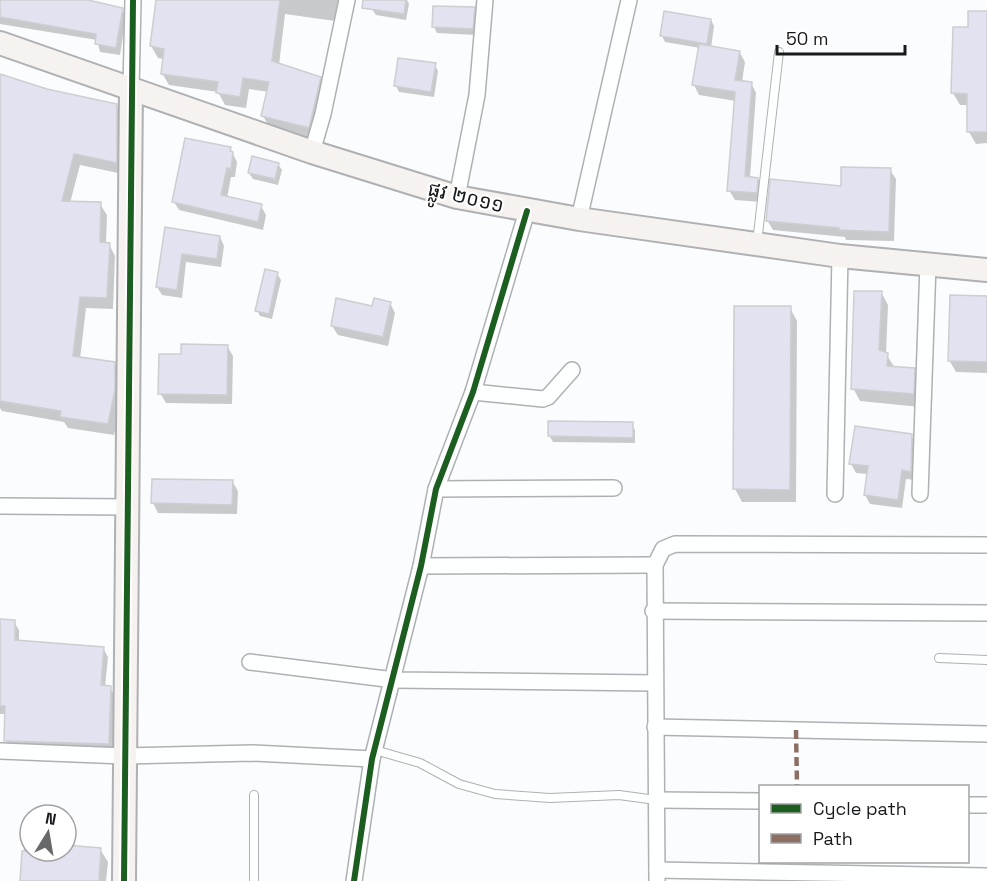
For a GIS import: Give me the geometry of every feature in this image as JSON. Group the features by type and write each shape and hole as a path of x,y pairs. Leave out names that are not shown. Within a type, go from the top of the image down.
{"main road":[{"name":"ផ្លូវ ២០១១","path":"0,43 312,152 457,197 527,211 840,256 987,270"},
{"path":"124,881 131,89"}],"street":[{"path":"131,89 133,0"},
{"path":"312,152 323,114 347,0"},
{"path":"457,197 477,95 485,0"},
{"path":"579,219 629,0"},
{"path":"354,881 373,754 394,680 421,566 436,489 473,392 527,211"},
{"path":"835,494 840,256"},
{"path":"920,494 928,264"},
{"path":"473,392 543,399 548,397 572,370"},
{"path":"436,489 614,488"},
{"path":"0,506 127,507"},
{"path":"987,545 675,544 663,549 655,565 653,611 657,875 987,876"},
{"path":"421,566 655,565"},
{"path":"653,611 987,614"},
{"path":"250,662 394,680 654,683"},
{"path":"655,727 987,734"},
{"path":"0,751 124,756 252,753 373,754"},
{"path":"656,800 759,801"},
{"path":"969,805 987,805"}],"lane":[{"path":"757,244 779,52"},
{"path":"939,658 987,660"},
{"path":"373,754 420,763 459,784 495,794 550,798 619,795 656,800"},
{"path":"254,795 254,881"}],"building":[{"path":"0,0 88,0 123,8 116,48 95,44 96,34 0,17"},
{"path":"156,0 280,0 272,61 321,77 309,128 261,116 269,82 243,78 240,97 216,93 218,82 161,74 164,49 150,46"},
{"path":"363,0 406,0 404,14 362,8"},
{"path":"433,6 475,7 473,29 432,27"},
{"path":"664,11 711,19 707,44 660,36"},
{"path":"968,11 987,11 987,132 967,132 967,94 951,93 953,27 968,27"},
{"path":"699,44 740,51 735,80 752,82 745,176 758,178 757,193 727,191 735,92 692,85"},
{"path":"398,58 436,63 431,92 394,86"},
{"path":"0,74 47,89 117,104 117,163 74,154 62,201 101,202 100,242 110,243 107,298 80,297 73,356 115,362 115,390 108,424 60,417 61,411 0,401"},
{"path":"185,138 231,147 230,151 233,152 231,169 227,168 221,195 262,204 258,222 172,202"},
{"path":"252,156 279,163 275,179 248,173"},
{"path":"841,167 891,168 889,232 839,230 839,228 766,221 770,179 841,186"},
{"path":"165,227 220,236 217,259 182,254 177,290 156,287"},
{"path":"265,269 278,272 269,314 255,311"},
{"path":"854,291 882,291 879,350 888,353 887,366 915,368 914,394 851,389"},
{"path":"950,295 987,296 987,362 948,361"},
{"path":"336,298 372,306 374,298 391,302 383,337 331,326"},
{"path":"734,306 791,306 790,490 733,489"},
{"path":"181,344 228,345 227,395 158,394 159,354 181,354"},
{"path":"548,421 633,422 633,438 548,436"},
{"path":"855,426 912,434 911,472 902,470 898,500 864,495 868,466 849,464"},
{"path":"152,479 233,480 232,505 151,503"},
{"path":"0,619 15,620 15,640 104,647 101,685 111,686 109,744 4,741 5,706 0,706"},
{"path":"78,846 101,848 99,881 20,881 21,863 78,863"}],"marked path":[{"path":"796,730 797,785"}],"cycle path":[{"path":"124,881 133,0"},
{"path":"354,881 372,759 421,566 436,489 473,392 527,211"}]}
